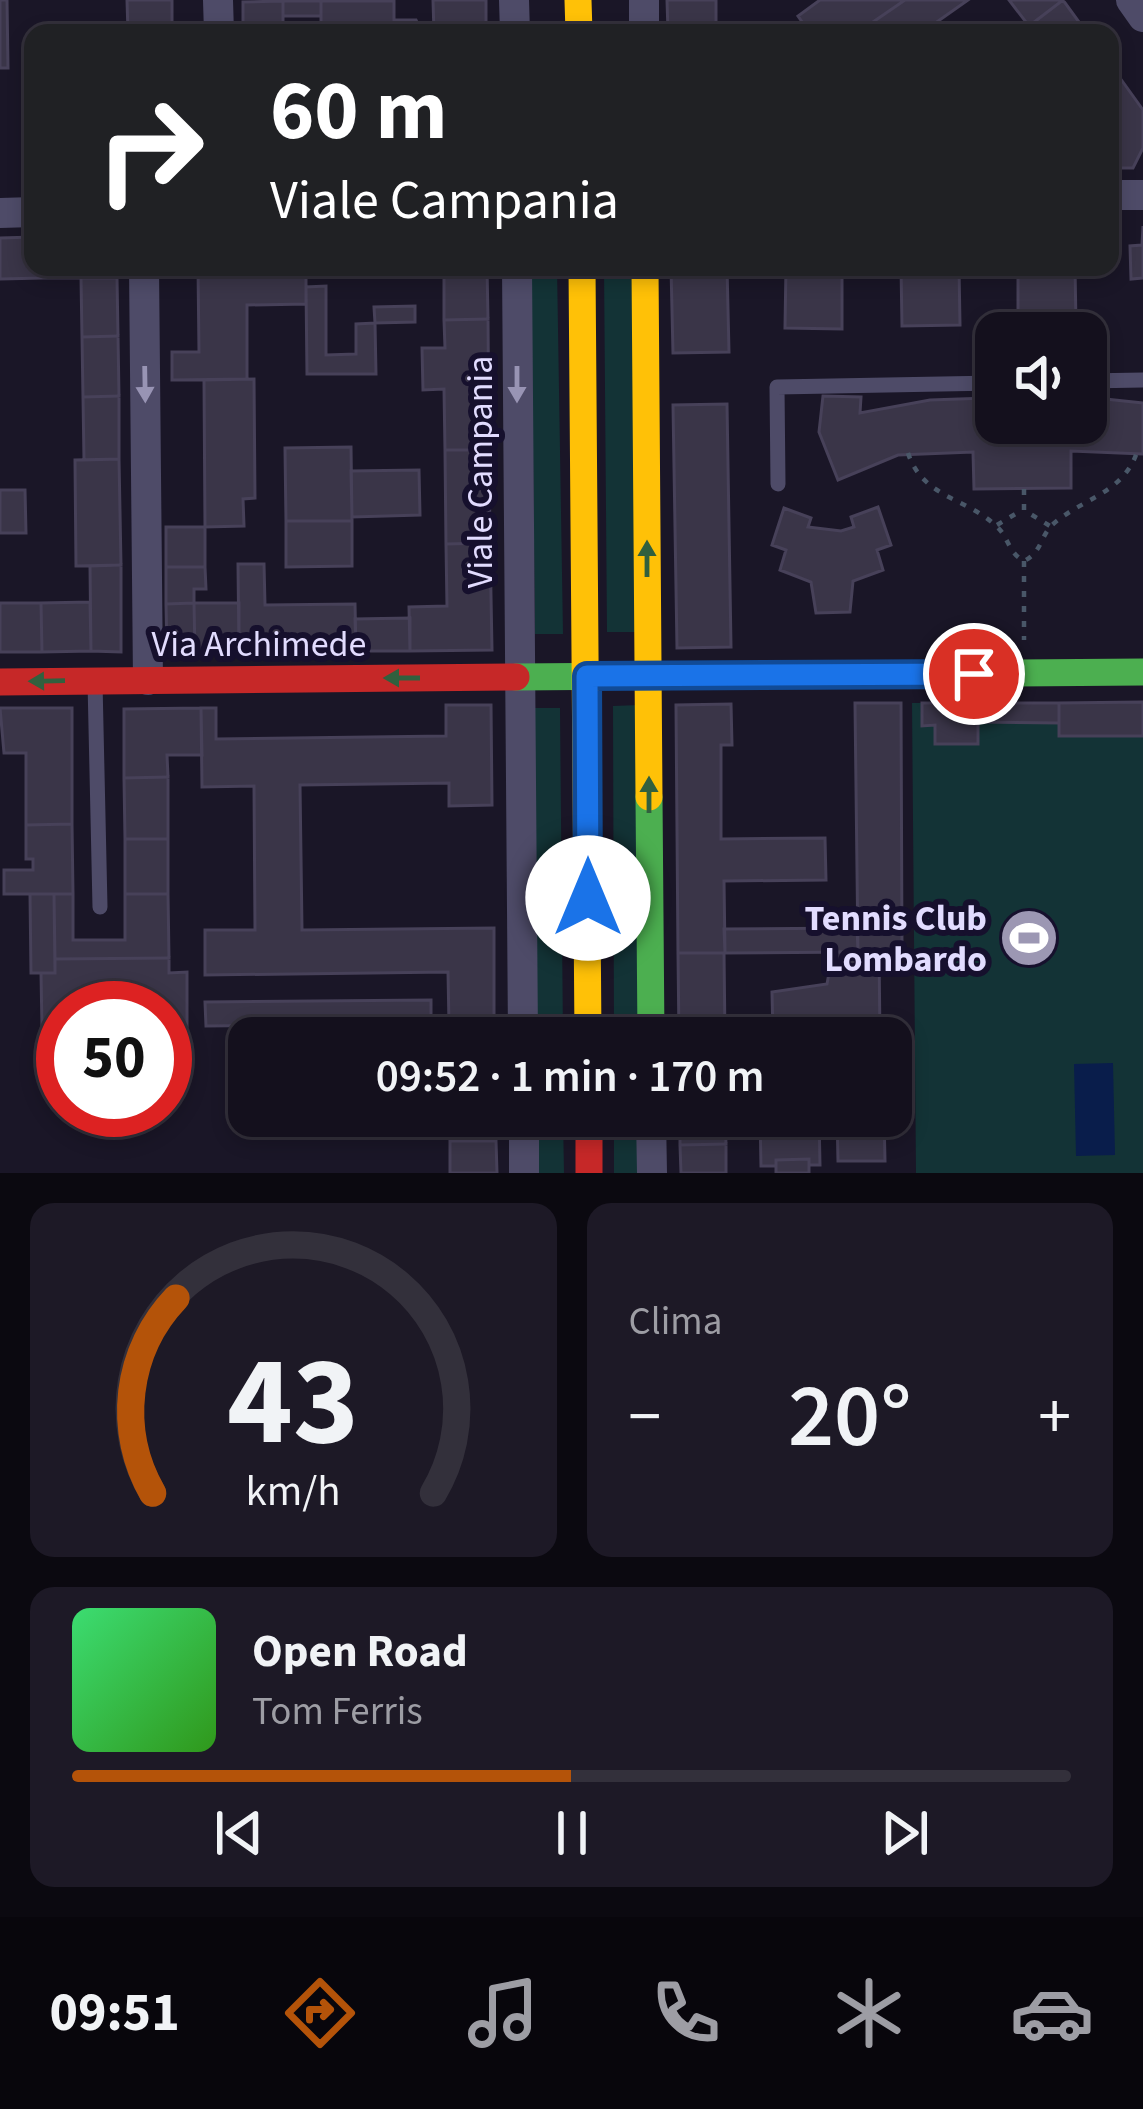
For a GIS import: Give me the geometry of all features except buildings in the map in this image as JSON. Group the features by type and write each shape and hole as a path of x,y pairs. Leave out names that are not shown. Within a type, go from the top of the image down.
{"street":[{"path":"1131,0 1143,17"},
{"path":"144,276 148,680"},
{"name":"Viale Campania","path":"517,276 523,1017"},
{"path":"582,276 588,1017"},
{"path":"645,276 651,1017"},
{"path":"519,677 1143,672"},
{"name":"Via Archimede","path":"0,682 519,677"},
{"path":"524,1137 524,1173"},
{"path":"589,1137 589,1173"},
{"path":"651,1137 652,1173"}],"lane":[{"path":"1107,381 1143,380"},
{"path":"778,484 777,386 975,383"},
{"path":"95,681 100,908"}],"path":[{"path":"1024,561 1037,555 1050,526 1105,495 1132,467 1138,452"},
{"path":"908,453 912,467 944,498 997,526 1012,555 1024,561"},
{"path":"1024,488 1024,510"},
{"path":"1024,510 1050,526"},
{"path":"997,526 1024,510"},
{"path":"1024,561 1024,650"}],"green space":[{"path":"531,276 557,276 563,634 535,634"},
{"path":"604,276 633,276 636,632 607,632"},
{"name":"Tennis Club Lombardo","path":"1143,702 1143,1173 916,1173 912,703"},
{"path":"640,705 642,1017 614,1017 613,706"},
{"path":"533,708 560,708 563,1017 534,1017"},
{"path":"535,1137 563,1137 564,1173 535,1173"},
{"path":"614,1137 643,1137 643,1173 614,1173"}],"water":[{"path":"1113,1063 1115,1155 1076,1156 1074,1064"}],"traffic: fast":[{"path":"516,677 1143,672"},
{"path":"649,797 651,1017"}],"traffic: slow":[{"path":"578,0 579,24"},
{"path":"582,276 588,1017"},
{"path":"645,276 649,797"}],"traffic: jam":[{"path":"0,682 516,677"},
{"path":"589,1137 589,1173"}],"place":[{"name":"Tennis Club Lombardo","path":"1029,938"}],"route":[{"path":"588,898 587,676 974,674"}]}
